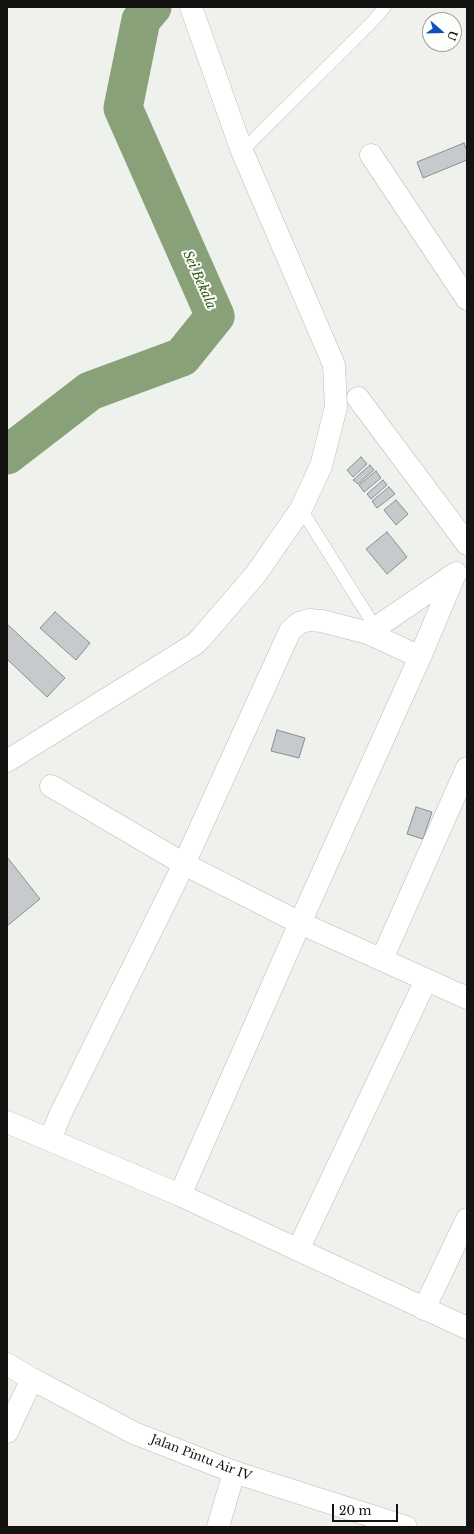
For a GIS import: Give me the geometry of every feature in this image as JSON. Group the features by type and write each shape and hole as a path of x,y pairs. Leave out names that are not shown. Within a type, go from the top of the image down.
{"street":[{"path":"7,761 195,644 256,574 301,509 321,466 336,407 334,365 242,151 194,13"},
{"path":"371,155 467,299"},
{"path":"358,398 467,544"},
{"path":"372,630 461,570"},
{"path":"180,1195 300,923 420,657 461,570"},
{"path":"50,1140 60,1115 184,864 290,631 299,623 309,620 372,630 420,657"},
{"path":"382,959 467,768"},
{"path":"51,786 184,864 300,923 467,998"},
{"path":"298,1250 426,980"},
{"path":"7,1122 180,1195 467,1328"},
{"path":"424,1309 467,1219"},
{"name":"Jalan Pintu Air IV","path":"7,1364 32,1379 134,1433 234,1472 406,1527"},
{"path":"7,1432 32,1379"},
{"path":"218,1527 234,1472"}],"lane":[{"path":"242,151 385,7"},
{"path":"301,509 372,630"}],"building":[{"path":"464,143 467,151 467,160 423,178 417,162"},
{"path":"361,457 367,464 353,477 347,470"},
{"path":"370,465 374,470 358,484 353,480"},
{"path":"376,471 381,478 364,492 359,485"},
{"path":"383,480 387,485 371,499 367,494"},
{"path":"389,487 395,494 377,508 372,501"},
{"path":"396,500 408,514 396,525 384,510"},
{"path":"387,532 407,557 387,574 366,549"},
{"path":"55,612 90,643 76,660 40,628"},
{"path":"7,624 65,678 47,697 7,659"},
{"path":"277,730 305,738 299,758 271,751"},
{"path":"416,807 432,812 423,839 407,834"},
{"path":"7,857 40,899 7,926"}],"waterway":[{"name":"Sei Bekala","path":"7,455 90,391 182,357 215,316 123,108 141,20 152,7"}]}
